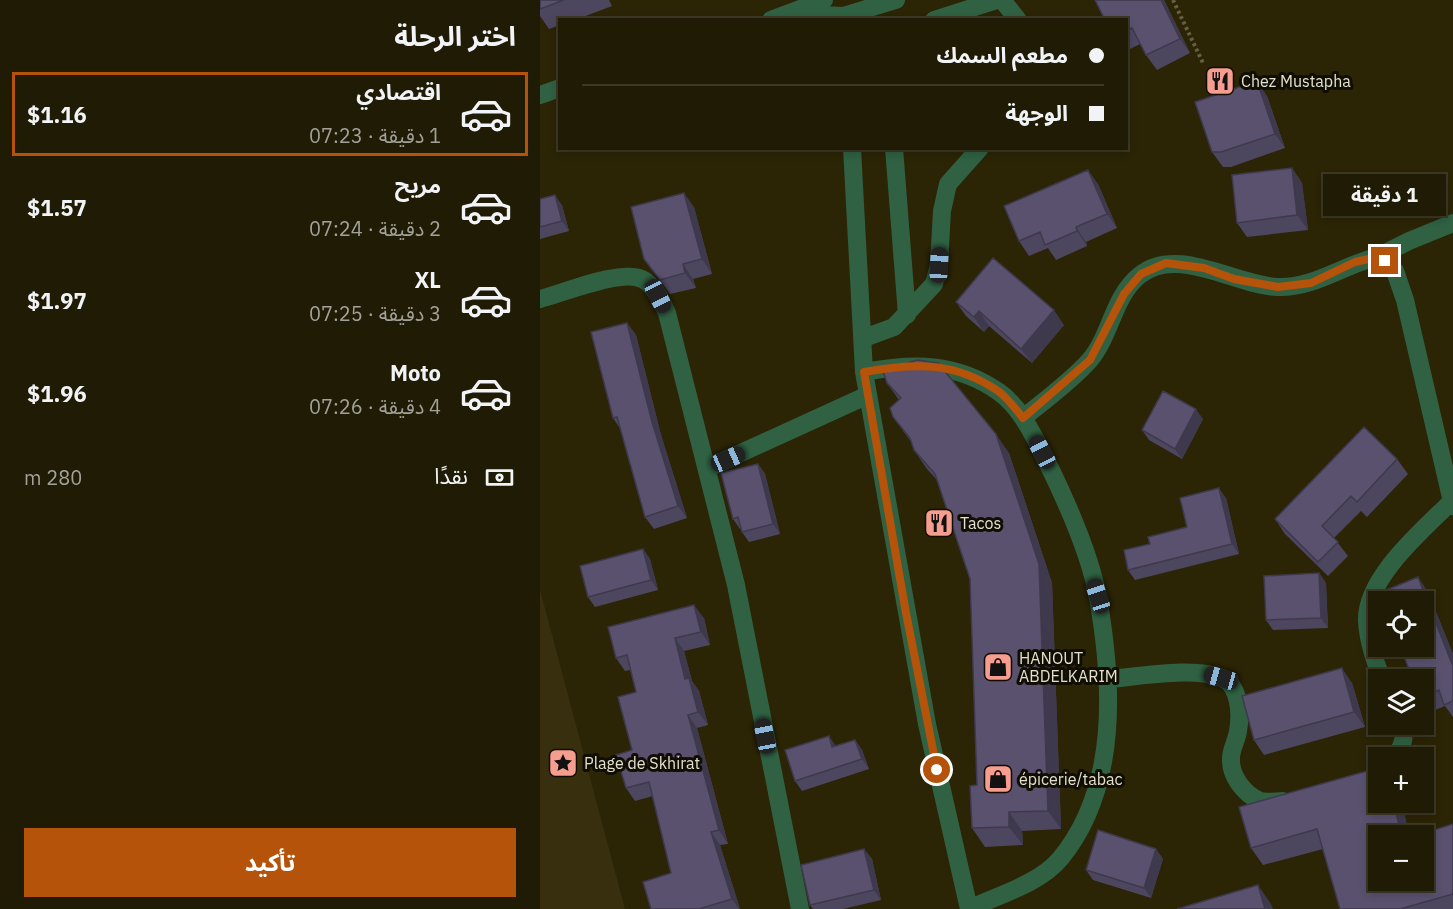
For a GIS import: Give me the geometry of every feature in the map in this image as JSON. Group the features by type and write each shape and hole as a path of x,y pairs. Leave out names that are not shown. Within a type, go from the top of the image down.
{"street":[{"path":"776,18 824,0"},
{"path":"790,13 844,12 896,0"},
{"path":"940,12 997,0"},
{"path":"1002,0 1016,18"},
{"path":"540,95 558,89"},
{"path":"852,150 864,338 864,372 927,724 969,909 1034,879 1059,860 1076,836 1093,805 1102,773 1108,679 1098,596 1067,502 1023,418 1000,392 957,369 901,365 864,372"},
{"path":"894,150 907,315"},
{"path":"864,338 884,333 907,315 934,284 939,265 942,211 948,184 978,150"},
{"path":"1023,418 1090,360 1124,294 1141,274 1166,263 1204,268 1234,279 1278,287 1311,283 1355,262 1377,257 1453,223"},
{"path":"1377,257 1395,271 1406,300 1452,504 1380,580 1371,600 1367,619 1373,655 1378,669"},
{"path":"540,299 621,276 642,279 658,296 675,334 736,585 800,909"},
{"path":"708,468 868,395"},
{"path":"1108,679 1207,674 1230,683 1236,693 1239,712 1239,730 1231,758 1236,779 1250,795 1262,802 1295,797"}],"path":[{"path":"1173,0 1204,65"}],"sand":[{"name":"Plage de Skhirat","path":"540,590 547,616 625,909 540,909"}],"building":[{"path":"540,0 564,0 540,9"},
{"path":"1095,0 1161,0 1180,39 1146,55 1132,28 1128,30 1128,18 1104,18"},
{"path":"1257,81 1275,134 1221,152 1212,152 1195,102"},
{"path":"1292,168 1297,215 1237,223 1232,175"},
{"path":"1088,170 1107,214 1076,227 1077,231 1045,245 1040,232 1019,241 1004,206"},
{"path":"684,193 702,259 683,264 685,273 660,280 644,259 631,207"},
{"path":"555,195 562,221 540,227 540,199"},
{"path":"993,258 1054,310 1021,349 979,311 974,317 956,302"},
{"path":"627,323 652,422 678,506 645,517 617,417 613,418 591,332"},
{"path":"917,360 938,363 996,434 1039,564 1048,811 1009,812 1009,827 972,828 970,786 977,785 970,579 935,474 914,450 910,438 893,417 890,408 901,398 887,383 883,371"},
{"path":"1163,391 1196,409 1175,449 1142,430"},
{"path":"1364,427 1397,459 1357,502 1351,496 1322,526 1338,542 1318,562 1275,519"},
{"path":"758,464 773,524 742,532 738,517 733,519 721,473"},
{"path":"1219,488 1232,544 1128,570 1124,550 1150,544 1148,537 1187,527 1180,498"},
{"path":"643,549 651,580 588,597 580,566"},
{"path":"1319,573 1321,618 1266,620 1264,576"},
{"path":"1418,577 1423,591 1384,591"},
{"path":"694,605 701,632 675,638 685,679 689,678 698,712 688,715 719,830 711,832 732,899 699,909 651,909 643,882 671,873 649,782 626,788 616,755 632,750 618,697 636,692 627,655 616,658 608,627"},
{"path":"1434,618 1453,664 1453,701 1444,705 1439,690 1434,692 1434,669 1409,669 1404,657 1434,657"},
{"path":"1342,668 1354,712 1254,740 1242,696"},
{"path":"829,736 832,747 855,740 862,759 795,781 785,750"},
{"path":"1368,771 1368,813 1396,813 1399,825 1368,825 1368,891 1434,891 1434,830 1453,824 1453,894 1400,909 1340,909 1317,829 1251,848 1239,807"},
{"path":"1098,830 1156,849 1144,888 1086,870"},
{"path":"864,849 874,890 810,905 801,865"},
{"path":"1258,885 1265,909 1177,909"}],"place":[{"name":"Chez Mustapha","path":"1220,81"},
{"name":"Tacos","path":"939,523"},
{"name":"HANOUT ABDELKARIM","path":"998,667"},
{"name":"Plage de Skhirat","path":"563,763"},
{"name":"épicerie/tabac","path":"998,779"}],"route":[{"path":"937,770 906,613 864,372 901,365 957,369 1000,392 1023,418 1090,360 1124,294 1141,274 1166,263 1204,268 1234,279 1278,287 1311,283 1355,262 1377,257 1385,261"}]}
